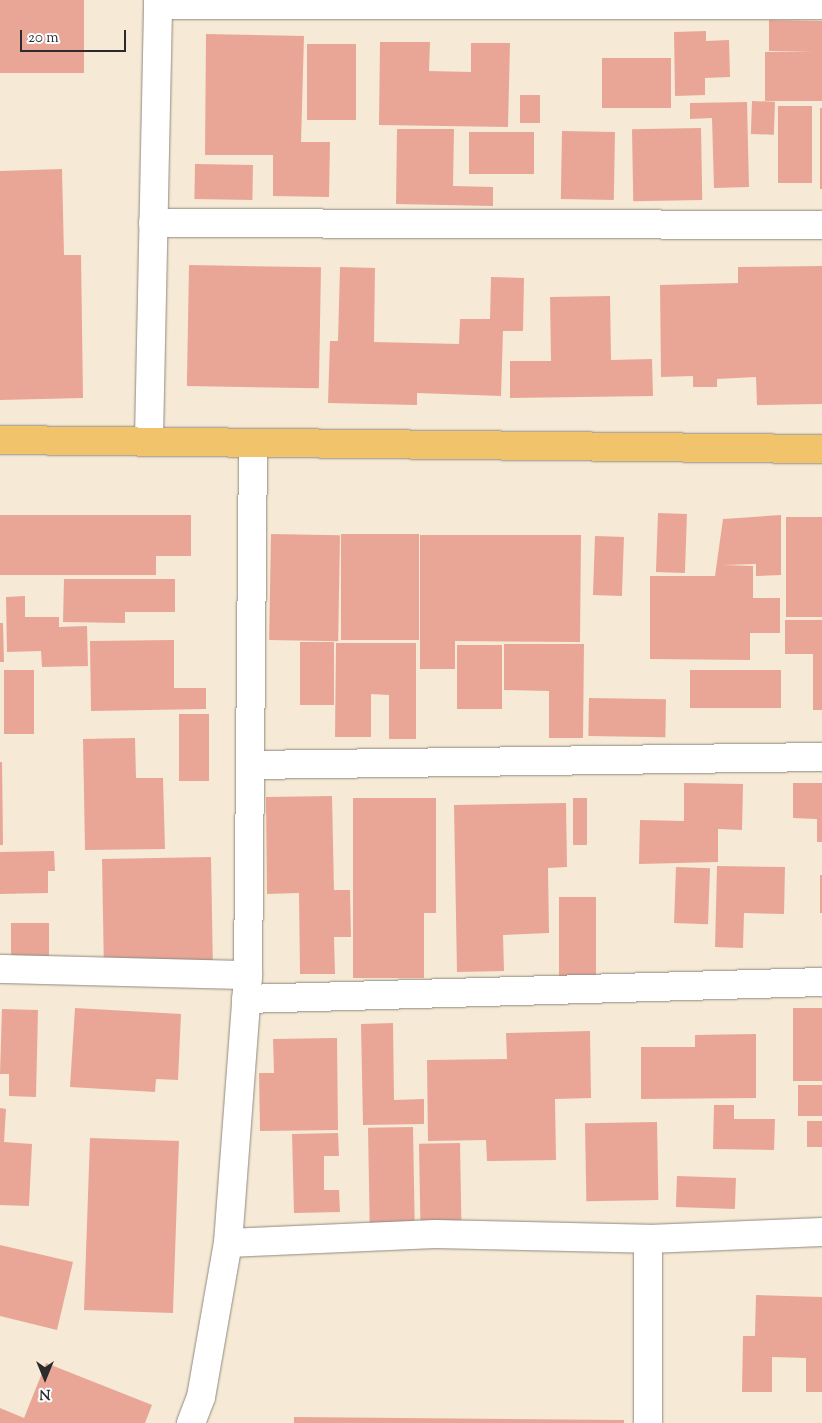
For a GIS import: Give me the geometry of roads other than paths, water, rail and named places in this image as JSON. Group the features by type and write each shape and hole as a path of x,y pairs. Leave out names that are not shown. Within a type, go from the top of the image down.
{"main road":[{"path":"0,440 149,438 253,444 822,449"}],"street":[{"path":"149,438 158,3 822,5"},
{"path":"153,223 822,225"},
{"path":"191,1423 201,1397 228,1243 247,987 253,444"},
{"path":"250,765 822,757"},
{"path":"0,969 247,987 822,982"},
{"path":"228,1243 435,1234 648,1239 822,1232"},
{"path":"648,1239 648,1423"}]}
